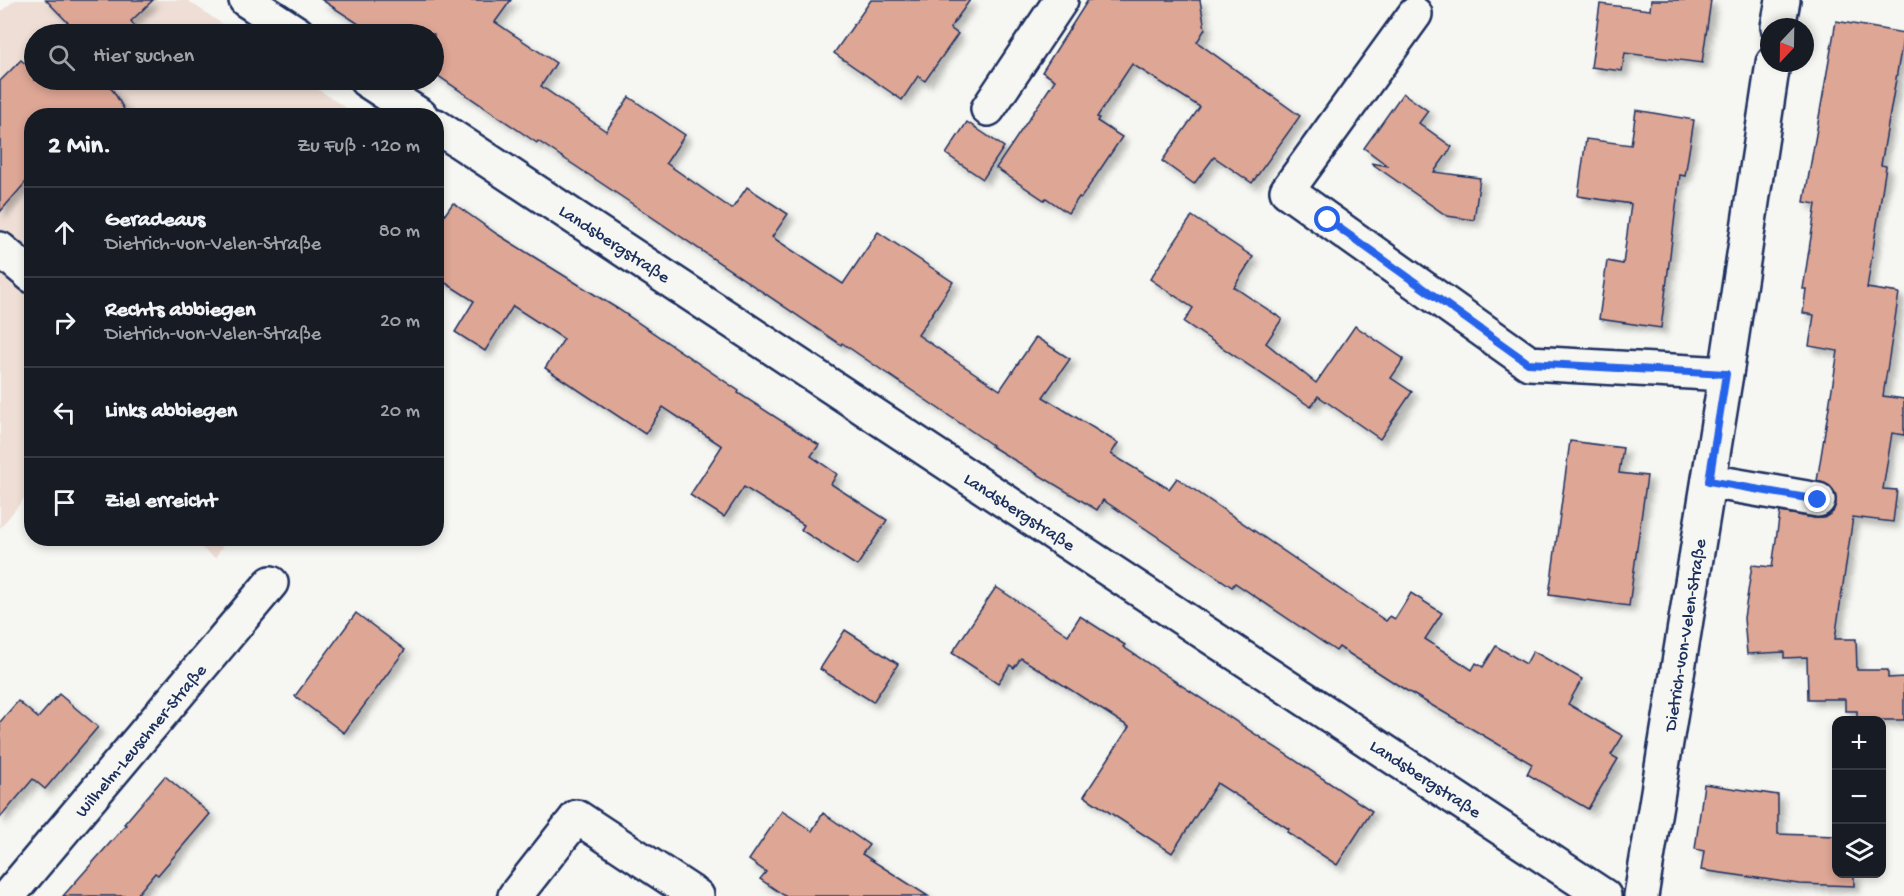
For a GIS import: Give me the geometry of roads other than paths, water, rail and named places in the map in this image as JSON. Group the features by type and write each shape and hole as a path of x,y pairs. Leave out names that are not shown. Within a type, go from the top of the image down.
{"street":[{"path":"246,0 283,24"},
{"path":"988,109 1061,0"},
{"path":"1780,18 1783,0"},
{"path":"1415,14 1287,191 1528,363 1726,374"},
{"name":"Dietrich-von-Velen-Straße","path":"1641,896 1726,374 1772,72"},
{"path":"381,90 409,108"},
{"name":"Landsbergstraße","path":"444,131 1604,896"},
{"path":"0,249 24,269"},
{"path":"1709,481 1818,500"},
{"name":"Wilhelm-Leuschner-Straße","path":"8,896 272,583"},
{"path":"514,896 577,818 697,896"}]}
